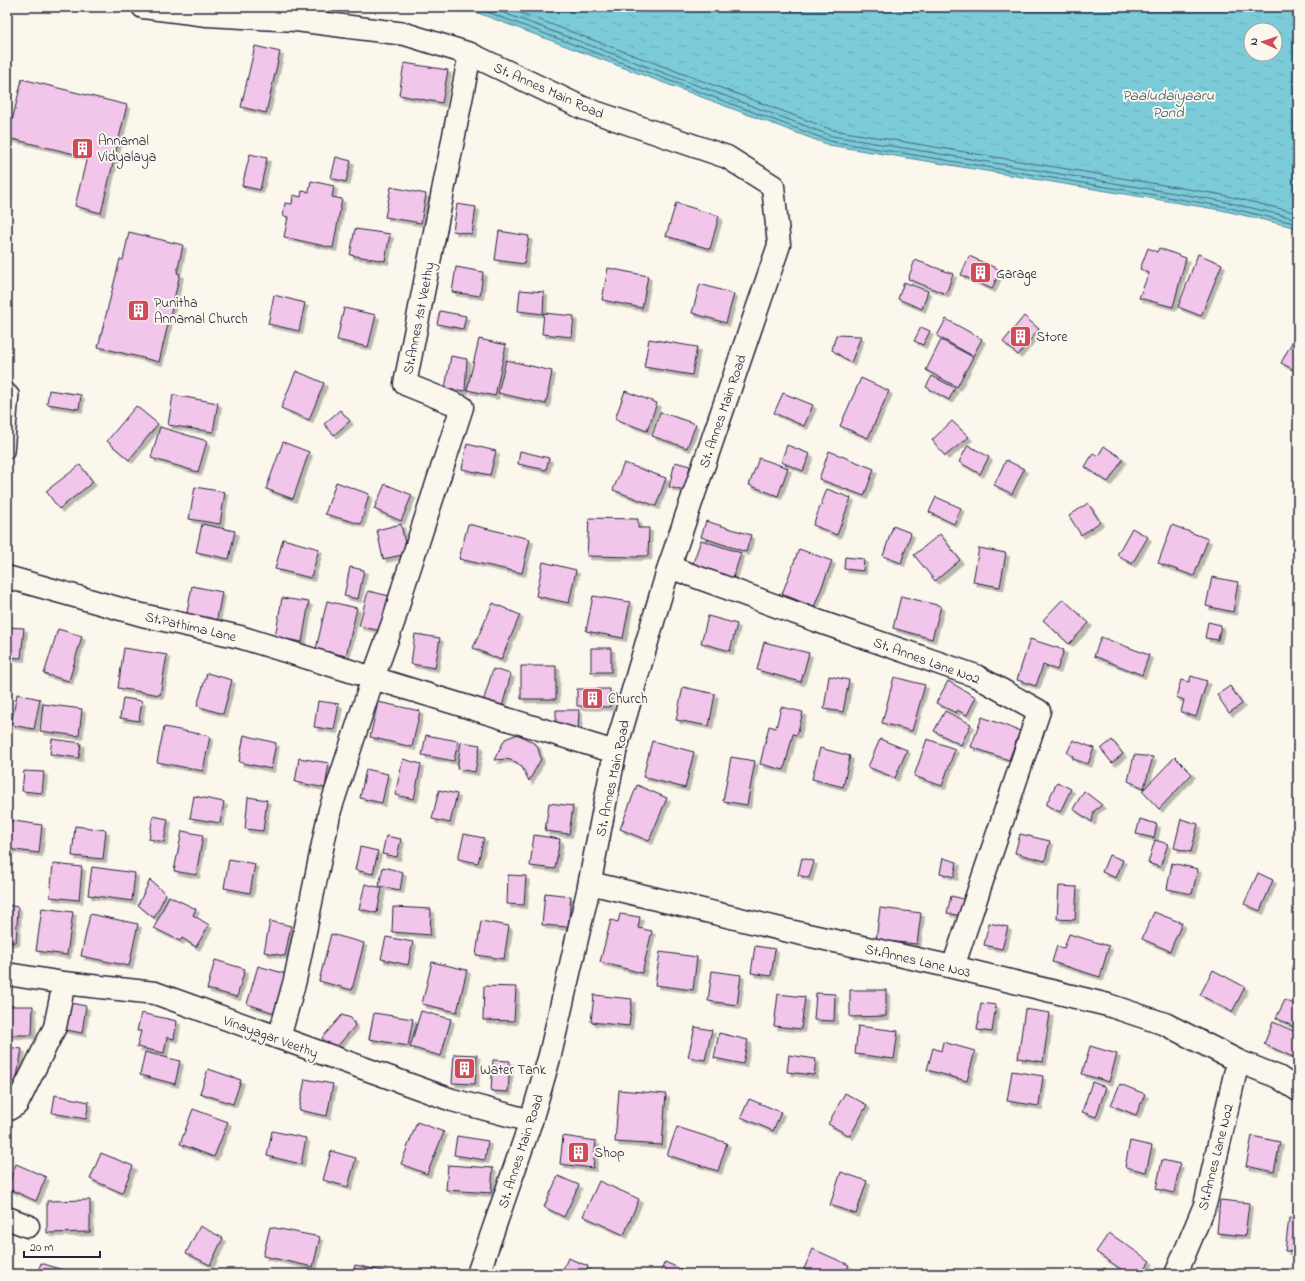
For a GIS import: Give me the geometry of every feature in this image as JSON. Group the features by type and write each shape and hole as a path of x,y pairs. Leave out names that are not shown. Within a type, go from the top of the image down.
{"street":[{"name":"St. Annes Main Road","path":"143,7 207,14 296,20 405,34 470,54 583,108 727,157 773,186 779,245 669,566 615,752 590,883 550,1055 531,1121 478,1274"},
{"name":"St.Annes 1st Veethy","path":"373,678 394,620 462,407 405,384 470,54"},
{"name":"St. Annes Lane No2","path":"669,566 826,624 976,676 1039,711 953,967"},
{"name":"St.Pathima Lane","path":"7,577 142,615 240,637 615,752"},
{"path":"279,1038 295,980 330,810 373,678"},
{"name":"St.Annes Lane No3","path":"590,883 789,931 953,967 1108,1005 1158,1022 1238,1061 1278,1077 1298,1090"},
{"name":"Vinayagar Veethy","path":"7,974 64,983 155,993 452,1100 531,1121"},
{"path":"7,1110 17,1104 55,1027 64,983"},
{"name":"St.Annes Lane No2","path":"1176,1274 1204,1205 1238,1061"},
{"path":"7,1218 28,1226"}],"lane":[{"path":"7,389 12,394 7,452"}],"water":[{"name":"Paaludaiyaaru Pond","path":"462,7 1298,7 1298,228 1221,210 829,145"}],"building":[{"path":"255,46 280,52 266,113 241,107"},
{"path":"404,63 448,70 442,103 399,95"},
{"name":"Annamal Vidyalaya","path":"22,79 127,105 101,213 75,206 87,157 8,138"},
{"path":"250,154 267,158 260,190 242,186"},
{"path":"336,157 351,161 346,182 331,178"},
{"path":"311,181 334,186 332,197 342,199 333,248 284,237 288,217 283,216 285,203 292,204 293,195 301,197 302,191 309,192"},
{"path":"391,187 426,194 421,223 385,217"},
{"path":"676,203 719,216 710,249 666,236"},
{"path":"457,204 476,207 472,234 453,231"},
{"path":"355,229 390,234 385,261 350,255"},
{"path":"499,231 529,236 524,264 495,260"},
{"name":"Punitha Annamal Church","path":"129,232 183,245 177,273 180,274 159,362 98,347 120,259 123,260"},
{"path":"1148,248 1157,252 1159,248 1186,258 1173,307 1139,298 1149,273 1140,269"},
{"path":"1198,254 1222,264 1201,316 1178,307"},
{"name":"Garage","path":"969,256 1000,270 992,289 961,275"},
{"path":"915,260 953,274 946,294 908,279"},
{"path":"456,267 483,272 480,296 452,292"},
{"path":"608,268 648,276 642,308 602,300"},
{"path":"904,282 928,291 922,309 898,299"},
{"path":"700,284 734,294 726,323 692,313"},
{"path":"520,290 544,292 543,314 518,311"},
{"path":"274,295 305,303 299,331 268,324"},
{"path":"344,308 376,315 368,347 337,340"},
{"path":"440,311 466,316 463,329 437,324"},
{"path":"544,313 574,316 572,337 542,334"},
{"name":"Store","path":"1024,316 1039,329 1018,355 1003,342"},
{"path":"946,319 982,339 973,356 937,336"},
{"path":"921,327 930,331 923,345 914,341"},
{"path":"1297,333 1298,334 1298,372 1281,363"},
{"path":"836,335 861,336 851,363 832,350"},
{"path":"479,339 506,345 495,396 467,390"},
{"path":"649,339 697,347 692,375 644,367"},
{"path":"941,340 973,357 957,387 926,370"},
{"path":"451,356 467,359 465,391 445,388"},
{"path":"506,360 552,371 546,404 498,393"},
{"path":"296,371 324,383 309,420 281,408"},
{"path":"932,376 955,388 949,400 926,387"},
{"path":"861,378 889,391 868,438 840,426"},
{"path":"49,390 81,395 79,409 47,404"},
{"path":"625,391 657,403 647,431 615,419"},
{"path":"783,393 813,405 804,426 774,413"},
{"path":"173,395 218,403 213,432 168,425"},
{"path":"136,406 158,424 129,460 107,441"},
{"path":"340,410 350,421 334,435 324,424"},
{"path":"660,412 696,424 687,448 652,436"},
{"path":"952,421 969,437 945,456 932,440"},
{"path":"160,427 207,441 198,472 151,458"},
{"path":"283,442 309,452 293,499 266,489"},
{"path":"467,444 496,451 490,475 462,469"},
{"path":"787,445 810,454 803,471 781,462"},
{"path":"968,445 989,457 980,474 959,462"},
{"path":"1104,446 1123,459 1108,482 1085,467 1093,453 1098,456"},
{"path":"520,451 549,458 546,470 518,464"},
{"path":"829,451 874,469 864,496 819,479"},
{"path":"759,458 788,468 778,496 749,485"},
{"path":"1006,460 1024,469 1012,494 994,485"},
{"path":"675,462 690,466 684,491 669,487"},
{"path":"624,463 666,478 656,506 613,490"},
{"path":"80,465 93,482 59,509 46,491"},
{"path":"336,482 369,494 361,524 325,514"},
{"path":"385,484 412,495 401,521 374,509"},
{"path":"195,487 225,492 220,524 189,519"},
{"path":"827,489 851,498 837,535 813,525"},
{"path":"936,497 961,508 954,524 929,512"},
{"path":"1088,503 1100,522 1081,535 1069,516"},
{"path":"589,518 638,519 638,528 649,528 648,556 587,556"},
{"path":"706,521 751,535 746,552 701,537"},
{"path":"202,524 235,531 229,559 196,552"},
{"path":"401,524 407,554 383,559 377,530"},
{"path":"468,524 530,539 522,573 459,559"},
{"path":"1172,525 1208,539 1194,576 1158,563"},
{"path":"893,526 911,533 901,563 883,556"},
{"path":"1132,528 1148,537 1132,564 1117,555"},
{"path":"940,534 960,560 935,581 914,555"},
{"path":"283,539 319,549 311,578 275,569"},
{"path":"701,540 741,553 733,578 692,566"},
{"path":"979,548 1006,553 1000,587 973,582"},
{"path":"799,549 832,561 814,607 782,594"},
{"path":"845,557 864,559 863,571 844,569"},
{"path":"543,562 576,570 569,603 536,596"},
{"path":"350,567 364,570 358,599 344,596"},
{"path":"1212,577 1238,582 1233,612 1206,606"},
{"path":"192,586 222,592 216,624 186,618"},
{"path":"368,591 390,596 381,631 359,626"},
{"path":"593,596 630,602 623,638 586,631"},
{"path":"901,596 941,606 932,639 893,628"},
{"path":"282,598 309,602 302,642 275,637"},
{"path":"1063,599 1089,623 1069,644 1043,620"},
{"path":"327,601 357,608 346,656 316,649"},
{"path":"493,603 520,615 501,660 473,648"},
{"path":"708,616 737,624 730,651 701,643"},
{"path":"1208,622 1221,625 1218,640 1205,638"},
{"path":"7,627 24,628 21,658 7,657"},
{"path":"58,629 82,636 69,681 44,674"},
{"path":"415,634 440,638 435,668 411,664"},
{"path":"1101,637 1149,655 1142,675 1094,656"},
{"path":"1030,639 1064,650 1057,670 1043,665 1036,686 1017,680"},
{"path":"764,642 809,653 801,682 757,670"},
{"path":"124,648 167,655 160,695 118,688"},
{"path":"591,648 611,648 611,672 591,672"},
{"path":"521,666 556,666 556,699 521,699"},
{"path":"493,669 511,674 502,707 483,702"},
{"path":"207,673 232,680 223,714 197,706"},
{"path":"829,676 849,680 843,712 824,709"},
{"path":"1191,676 1207,681 1196,717 1181,712 1184,700 1176,697 1181,680 1189,682"},
{"path":"894,677 925,685 912,731 882,723"},
{"path":"948,681 976,697 967,715 957,710 956,713 936,703"},
{"path":"1230,686 1242,704 1229,713 1217,695"},
{"path":"683,687 715,694 709,726 676,720"},
{"name":"Church","path":"577,689 610,689 610,707 577,706"},
{"path":"17,694 40,699 34,729 11,725"},
{"path":"123,698 142,701 139,721 120,718"},
{"path":"318,701 339,704 334,730 314,727"},
{"path":"378,702 420,711 412,747 370,737"},
{"path":"43,704 82,709 79,736 40,731"},
{"path":"781,707 803,712 797,735 793,734 784,770 760,764 769,726 776,728"},
{"path":"556,710 579,710 578,731 556,731"},
{"path":"945,711 971,724 961,745 934,731"},
{"path":"982,717 1020,731 1009,760 971,747"},
{"path":"164,727 210,736 203,771 157,762"},
{"path":"518,734 537,745 541,759 529,781 522,767 516,762 507,759 494,760 505,739"},
{"path":"244,735 276,743 271,769 239,762"},
{"path":"426,735 458,741 454,761 422,755"},
{"path":"52,739 81,743 79,758 50,754"},
{"path":"880,739 907,750 895,778 868,767"},
{"path":"927,739 955,749 942,786 914,776"},
{"path":"1073,740 1094,748 1088,764 1073,759 1073,756 1067,753"},
{"path":"1112,740 1123,754 1112,763 1101,749"},
{"path":"652,741 694,752 685,788 643,777"},
{"path":"461,742 480,745 475,772 457,769"},
{"path":"820,748 850,756 843,787 812,779"},
{"path":"1134,755 1153,757 1144,788 1128,781"},
{"path":"731,757 755,761 747,805 723,801"},
{"path":"1175,757 1192,774 1159,809 1142,791"},
{"path":"299,758 329,763 325,788 295,782"},
{"path":"403,759 421,764 414,799 395,795"},
{"path":"366,769 388,774 382,803 360,798"},
{"path":"24,771 44,772 42,793 22,791"},
{"path":"1057,782 1071,789 1060,812 1046,805"},
{"path":"637,785 667,798 649,841 620,829"},
{"path":"439,790 457,794 450,823 432,819"},
{"path":"1084,791 1102,805 1094,811 1092,822 1073,809"},
{"path":"194,796 224,802 220,823 190,818"},
{"path":"248,797 267,800 263,831 245,829"},
{"path":"549,803 573,806 569,834 545,831"},
{"path":"153,816 168,819 164,842 149,839"},
{"path":"1140,819 1157,824 1154,838 1136,834"},
{"path":"1181,819 1198,824 1191,852 1174,848"},
{"path":"7,820 42,825 39,853 7,849"},
{"path":"75,826 106,830 103,859 72,856"},
{"path":"182,831 203,835 196,875 174,871"},
{"path":"464,834 484,838 478,863 458,859"},
{"path":"1020,834 1050,841 1045,861 1015,853"},
{"path":"534,835 560,839 555,869 530,866"},
{"path":"386,836 401,839 397,857 382,854"},
{"path":"1155,840 1168,844 1160,867 1148,863"},
{"path":"360,847 378,851 373,874 355,870"},
{"path":"1109,855 1123,860 1116,878 1102,872"},
{"path":"802,858 814,861 809,878 798,875"},
{"path":"943,858 957,862 954,877 940,873"},
{"path":"229,859 255,864 250,893 224,888"},
{"path":"1172,863 1198,869 1192,894 1167,889"},
{"path":"53,864 82,867 79,900 50,897"},
{"path":"92,867 135,873 132,901 88,895"},
{"path":"383,867 403,872 400,890 379,886"},
{"path":"1258,873 1273,880 1260,911 1244,904"},
{"path":"508,875 526,876 524,905 507,904"},
{"path":"150,880 166,894 154,918 138,905"},
{"path":"365,884 382,888 377,913 359,909"},
{"path":"1059,886 1077,887 1075,920 1057,919"},
{"path":"545,893 571,896 568,927 542,925"},
{"path":"169,896 196,909 193,915 209,925 196,947 182,938 180,941 154,928"},
{"path":"951,896 964,899 961,916 947,913"},
{"path":"7,905 18,907 16,942 7,942"},
{"path":"393,907 431,909 430,935 392,932"},
{"path":"42,908 73,912 67,955 36,951"},
{"path":"880,908 921,913 917,944 876,940"},
{"path":"1154,912 1182,923 1170,951 1142,939"},
{"path":"90,914 138,924 129,966 81,956"},
{"path":"620,914 640,917 638,928 652,931 642,973 600,962 611,920 618,922"},
{"path":"270,921 291,926 285,956 264,952"},
{"path":"481,921 509,926 504,959 476,955"},
{"path":"989,923 1008,927 1002,949 984,945"},
{"path":"331,934 364,943 352,990 319,981"},
{"path":"1069,934 1109,946 1100,977 1052,962 1057,946 1064,948"},
{"path":"386,937 413,942 408,965 381,959"},
{"path":"755,946 775,949 771,976 751,973"},
{"path":"660,952 697,957 693,990 655,985"},
{"path":"215,960 245,969 237,997 207,989"},
{"path":"432,962 467,970 457,1012 422,1004"},
{"path":"258,966 290,975 278,1014 247,1004"},
{"path":"1213,970 1245,987 1232,1012 1200,995"},
{"path":"712,971 741,975 737,1005 708,1001"},
{"path":"484,986 516,987 514,1021 483,1020"},
{"path":"850,990 886,990 886,1016 850,1017"},
{"path":"816,993 835,994 834,1021 814,1020"},
{"path":"778,994 805,997 801,1029 774,1026"},
{"path":"594,995 632,999 629,1026 591,1022"},
{"path":"1285,1000 1298,1006 1298,1029 1276,1018"},
{"path":"65,1002 86,1006 82,1033 61,1029"},
{"path":"981,1003 996,1005 992,1032 977,1030"},
{"path":"7,1006 33,1006 32,1035 7,1035"},
{"path":"1025,1009 1050,1013 1043,1062 1018,1058"},
{"path":"421,1011 451,1019 441,1056 410,1047"},
{"path":"141,1013 177,1021 174,1039 167,1037 164,1053 137,1047 141,1031 137,1031"},
{"path":"374,1013 413,1019 408,1046 369,1039"},
{"path":"342,1015 351,1018 355,1026 335,1049 327,1046 322,1038"},
{"path":"1273,1022 1298,1033 1298,1050 1295,1058 1264,1044"},
{"path":"858,1026 898,1031 894,1059 855,1054"},
{"path":"695,1027 712,1030 705,1060 688,1057"},
{"path":"719,1033 748,1040 743,1064 714,1058"},
{"path":"943,1042 975,1051 967,1081 927,1070 933,1048 941,1051"},
{"path":"1090,1046 1117,1054 1109,1082 1082,1074"},
{"path":"7,1047 22,1049 16,1082 7,1080"},
{"path":"145,1052 180,1061 175,1084 140,1075"},
{"name":"Water Tank","path":"454,1054 477,1055 475,1084 452,1083"},
{"path":"789,1055 816,1059 814,1075 787,1072"},
{"path":"493,1060 510,1061 508,1092 491,1091"},
{"path":"208,1069 241,1080 233,1104 200,1093"},
{"path":"1012,1071 1043,1076 1039,1106 1007,1101"},
{"path":"305,1079 333,1084 327,1116 299,1110"},
{"path":"1092,1082 1106,1087 1096,1117 1082,1112"},
{"path":"1120,1084 1145,1094 1136,1115 1111,1105"},
{"path":"619,1090 666,1094 662,1145 615,1142"},
{"path":"845,1093 867,1105 850,1136 828,1124"},
{"path":"55,1095 89,1102 86,1119 52,1113"},
{"path":"749,1099 781,1112 773,1131 741,1117"},
{"path":"193,1109 228,1122 214,1157 180,1144"},
{"path":"417,1122 444,1132 427,1174 401,1164"},
{"path":"677,1127 727,1143 718,1171 667,1155"},
{"path":"272,1131 306,1138 301,1164 267,1156"},
{"path":"457,1136 488,1141 485,1160 454,1155"},
{"name":"Shop","path":"563,1136 596,1141 593,1168 560,1164"},
{"path":"1252,1136 1280,1142 1274,1172 1246,1166"},
{"path":"1130,1141 1152,1146 1146,1172 1125,1167"},
{"path":"331,1151 356,1158 348,1187 323,1180"},
{"path":"101,1153 133,1166 122,1193 90,1179"},
{"path":"1162,1160 1180,1164 1174,1193 1156,1189"},
{"path":"16,1164 46,1177 36,1201 7,1188"},
{"path":"448,1165 493,1168 491,1193 446,1190"},
{"path":"841,1172 867,1181 856,1214 830,1205"},
{"path":"558,1176 579,1185 564,1217 544,1207"},
{"path":"599,1181 639,1199 624,1235 583,1216"},
{"path":"90,1200 90,1232 47,1233 47,1201"},
{"path":"1220,1200 1249,1203 1245,1236 1217,1233"},
{"path":"1289,1218 1298,1219 1298,1252 1285,1251"},
{"path":"200,1226 223,1238 210,1265 186,1253"},
{"path":"270,1227 320,1237 313,1267 263,1256"},
{"path":"1109,1233 1150,1261 1141,1274 1128,1274 1096,1252"},
{"path":"813,1249 849,1265 845,1274 802,1273"},
{"path":"568,1258 588,1266 585,1274 561,1274"},
{"path":"665,1262 692,1274 659,1274"},
{"path":"41,1263 75,1274 37,1274"},
{"path":"355,1265 397,1274 353,1274"},
{"path":"1104,1268 1113,1274 1100,1274"}],"place":[{"name":"Annamal Vidyalaya","path":"82,148"},
{"name":"Garage","path":"980,273"},
{"name":"Punitha Annamal Church","path":"139,310"},
{"name":"Store","path":"1021,336"},
{"name":"Church","path":"593,698"},
{"name":"Water Tank","path":"465,1069"},
{"name":"Shop","path":"578,1152"}]}
